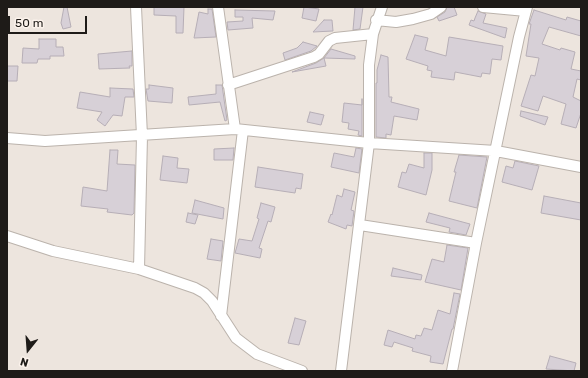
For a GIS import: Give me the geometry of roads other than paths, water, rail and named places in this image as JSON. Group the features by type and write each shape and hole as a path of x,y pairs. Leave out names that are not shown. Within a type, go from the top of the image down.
{"street":[{"path":"136,7 142,136 139,269"},
{"path":"218,7 228,85 239,130 221,316"},
{"path":"341,371 370,143 369,65 376,20 382,7"},
{"path":"376,20 396,22 413,19 431,14 441,7"},
{"path":"452,371 476,243 527,9 483,7"},
{"path":"228,85 314,57 335,38 373,34"},
{"path":"7,138 45,141 239,130 370,143 496,151 581,167"},
{"path":"360,225 476,243"},
{"path":"7,236 53,251 139,269 177,281 204,293 236,338 257,354 302,371"}]}
